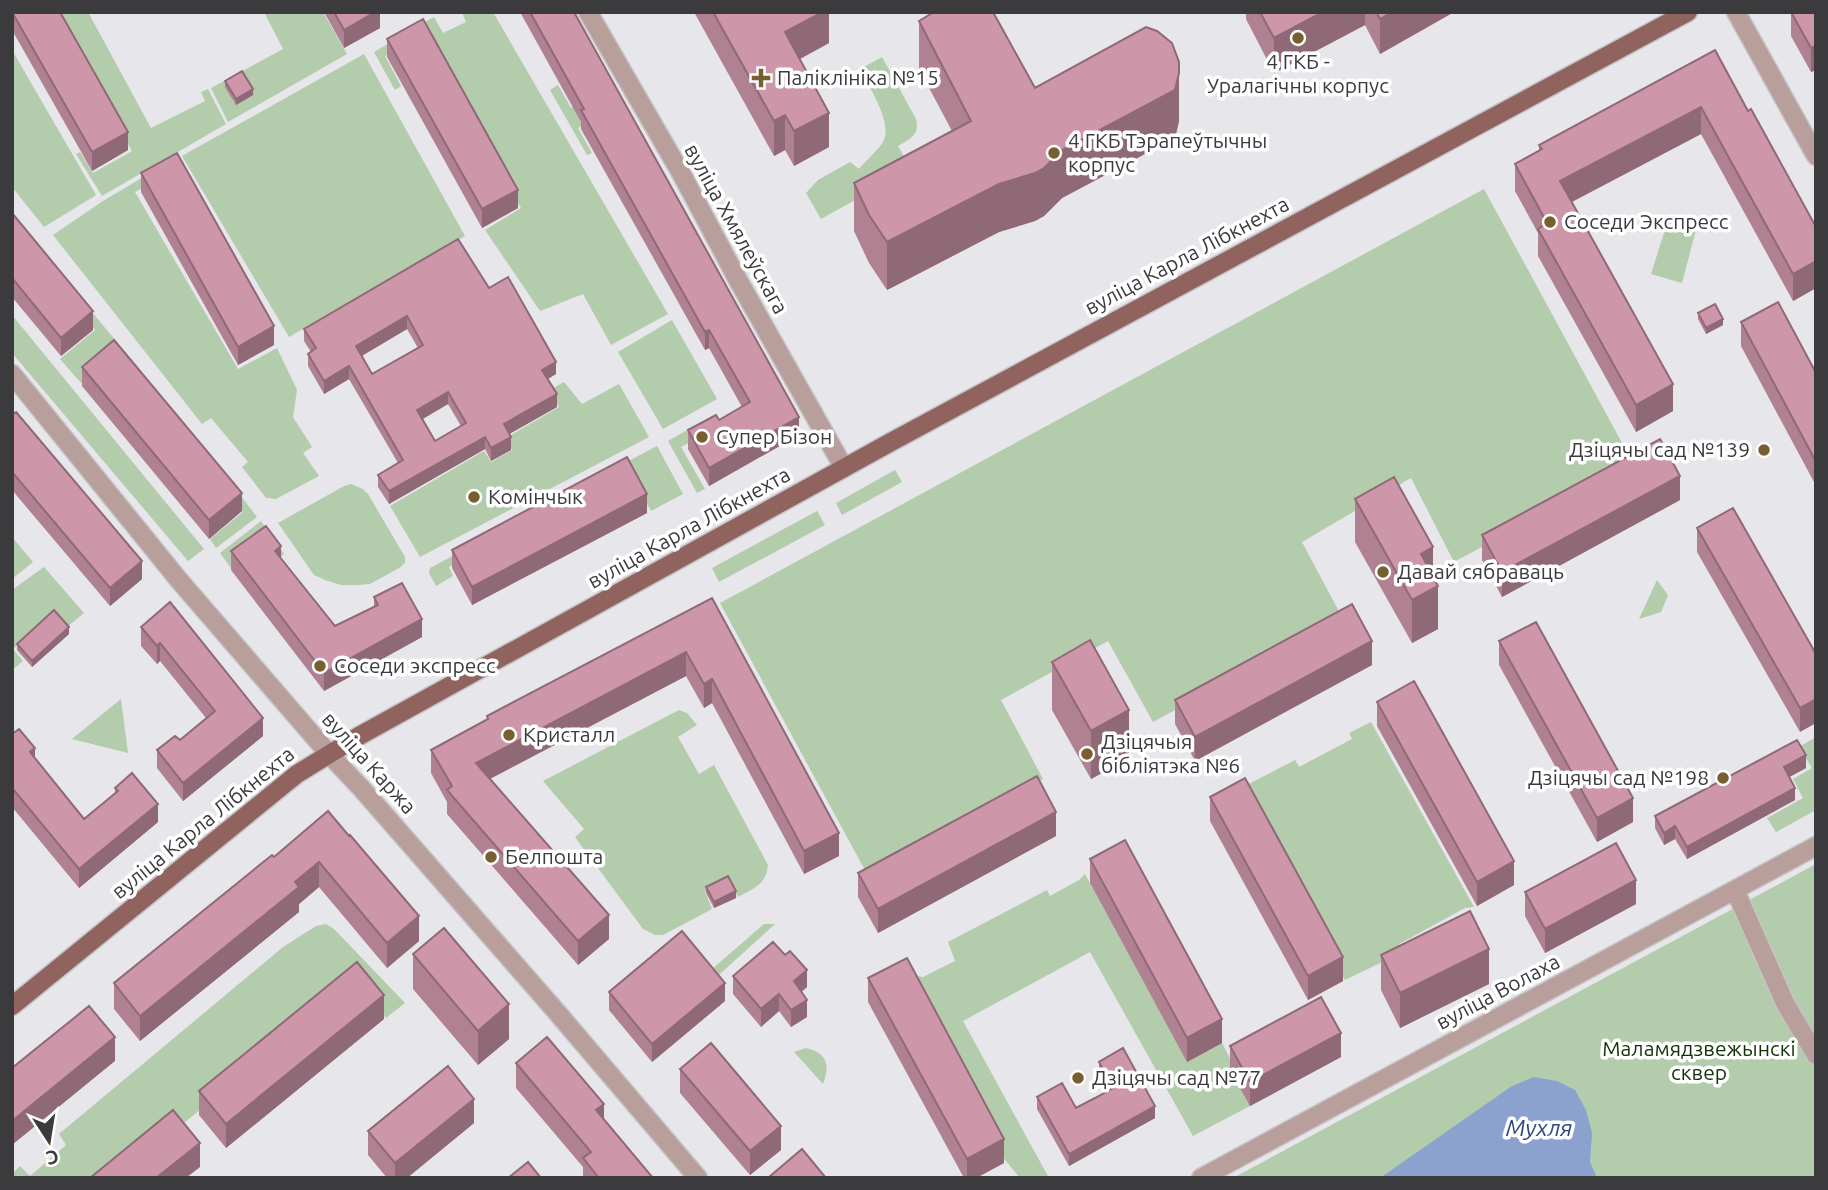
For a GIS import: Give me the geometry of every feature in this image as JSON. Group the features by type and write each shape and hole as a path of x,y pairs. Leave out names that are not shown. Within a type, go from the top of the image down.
{"main road":[{"name":"вуліца Карла Лібкнехта","path":"12,1006 277,790 329,754 844,468 1688,12"}],"street":[{"name":"вуліца Хмялеўскага","path":"589,12 844,468"},
{"path":"1736,12 1816,156"},
{"name":"вуліца Каржа","path":"12,374 178,579 466,907 698,1178"},
{"name":"вуліца Волаха","path":"1201,1178 1816,846"},
{"path":"1735,890 1786,1006 1816,1055"}],"green space":[{"path":"51,12 88,12 151,128 205,101 201,92 208,89 226,124 102,196 76,154 80,152 93,173 132,151"},
{"path":"264,12 323,12 347,54 228,122 211,88 283,49"},
{"path":"462,12 493,12 668,314 611,345 583,294 540,311 485,230 521,208 423,34 385,56 401,86 395,90 374,52 434,17 443,33 466,22"},
{"path":"12,50 96,195 44,227 12,187"},
{"path":"364,54 465,236 289,337 182,156"},
{"path":"882,57 916,119 915,133 898,146 911,169 821,219 806,193 818,180 850,162 859,169 884,140 886,132 882,113 860,69"},
{"path":"558,85 571,108 602,92 620,104 578,128 592,153 587,155 550,90"},
{"path":"170,161 175,169 135,192 238,369 277,348 297,390 293,417 312,447 303,453 319,476 276,499 266,498 242,467 248,462 211,418 202,424 53,235"},
{"path":"1484,189 1634,465 1454,562 1411,478 1302,542 1343,619 1153,722 1108,641 1001,700 1043,779 867,874 720,603"},
{"path":"1669,217 1697,226 1682,283 1651,274"},
{"path":"86,305 141,371 133,378 115,356 81,383 60,359 95,330 80,310"},
{"path":"12,315 204,549 188,561 12,353"},
{"path":"672,320 717,399 663,429 618,352"},
{"path":"564,382 582,404 619,384 649,437 420,557 390,506 484,451 491,462 512,450 506,438 559,407 550,390"},
{"path":"715,414 721,425 681,447 705,489 697,493 668,441"},
{"path":"657,446 683,494 651,511 629,472 596,478"},
{"path":"895,470 902,482 842,515 836,503"},
{"path":"351,484 368,494 405,557 405,563 399,568 370,584 341,585 314,575 278,523"},
{"path":"234,487 257,517 216,548 210,539 243,512 227,493"},
{"path":"817,511 825,525 719,582 712,568"},
{"path":"261,521 284,554 280,558 266,541 230,567 220,553"},
{"path":"12,537 33,562 12,579"},
{"path":"462,551 466,558 449,567 453,576 436,586 429,573 430,568"},
{"path":"44,567 84,613 67,627 54,613 13,649 23,661 12,670 12,590"},
{"path":"1657,580 1668,595 1661,612 1639,619"},
{"path":"121,699 128,753 72,739"},
{"path":"679,710 687,713 697,725 678,737 699,774 714,765 768,865 762,882 754,888 738,897 729,880 705,892 712,909 663,935 655,935 643,929 575,837 584,829 543,781"},
{"path":"1371,722 1474,907 1465,908 1399,944 1401,953 1345,980 1241,788 1295,760 1299,767 1352,739 1349,733"},
{"path":"1816,737 1816,810 1776,832 1767,818 1803,798 1793,779 1812,768 1799,747"},
{"name":"Маламядзвежынскі сквер","path":"1816,864 1816,1178 1233,1178"},
{"path":"1085,874 1187,1061 1222,1043 1250,1106 1193,1136 1090,952 963,1021 1049,1178 1020,1178 1005,1160 905,974 923,977 955,961 948,942 1047,890 1050,896"},
{"path":"326,924 334,929 405,1003 386,1018 357,982 116,1178 12,1178 12,1174 20,1166 30,1176 66,1145 59,1134 283,947 316,926"},
{"path":"764,924 775,924 710,983 704,976"},
{"path":"806,1048 819,1053 825,1061 823,1084 794,1052"}],"water":[{"name":"Мухля","path":"1534,1077 1557,1081 1575,1090 1586,1110 1592,1133 1590,1162 1597,1178 1380,1178 1512,1086"}],"building":[{"path":"12,12 60,12 128,132 92,152"},
{"path":"334,12 375,12 344,30"},
{"path":"530,12 574,12 799,417 709,468 688,430 716,415 719,420 750,402 709,330 705,332 581,110 584,109"},
{"path":"713,12 823,12 785,32 829,113 794,131 785,115 774,121"},
{"path":"934,12 993,12 1035,88 1146,27 1157,31 1172,43 1179,62 1175,90 1062,150 1035,173 999,184 887,242 869,215 854,183 971,121 919,21"},
{"path":"1260,12 1323,12 1274,38"},
{"path":"1376,12 1392,12 1380,19"},
{"path":"1791,12 1816,12 1816,46 1811,48"},
{"path":"423,19 518,190 482,209 387,39"},
{"path":"1715,50 1816,227 1816,261 1793,274 1701,107 1560,181 1673,384 1636,405 1538,229 1547,223 1515,164 1542,149 1539,145"},
{"path":"242,71 253,89 236,99 225,81"},
{"path":"177,153 274,326 238,347 141,173"},
{"path":"12,213 93,311 61,338 12,278"},
{"path":"458,239 489,288 508,277 556,362 542,370 557,394 504,424 511,437 491,448 485,437 389,491 378,475 403,460 349,366 324,381 308,354 316,348 304,329","holes":["407,316 423,345 372,374 356,346","448,392 466,423 435,441 417,410"]},
{"path":"1778,302 1816,373 1816,458 1741,322"},
{"path":"1715,304 1723,319 1706,328 1698,313"},
{"path":"114,340 242,493 209,520 82,367"},
{"path":"16,412 142,561 110,588 12,472 12,415"},
{"path":"1660,439 1680,476 1502,572 1482,535"},
{"path":"627,457 647,494 472,587 452,550"},
{"path":"1394,477 1433,547 1421,554 1438,586 1412,600 1355,499"},
{"path":"1733,508 1816,654 1816,699 1800,708 1697,528"},
{"path":"266,526 281,546 275,551 335,626 378,605 374,597 402,583 422,619 324,673 231,551"},
{"path":"712,598 839,833 804,851 712,679 704,684 686,652 476,763 609,915 578,941 447,790 452,786 431,750 488,719 487,716"},
{"path":"170,602 263,718 183,783 157,750 175,736 180,740 215,711 160,643 157,646 141,627"},
{"path":"1352,604 1372,641 1195,737 1175,700"},
{"path":"54,610 69,627 32,661 17,644"},
{"path":"1536,622 1633,798 1597,818 1499,641"},
{"path":"1090,640 1129,710 1091,731 1052,662"},
{"path":"1414,681 1514,861 1477,882 1377,702"},
{"path":"19,729 35,748 30,752 84,819 118,791 115,788 132,773 158,804 79,869 12,788 12,734"},
{"path":"1797,740 1806,755 1784,767 1795,788 1687,847 1675,826 1664,833 1655,816"},
{"path":"1037,776 1056,812 878,909 858,873"},
{"path":"1245,778 1343,957 1308,976 1210,797"},
{"path":"328,811 419,916 387,943 319,862 295,882 299,887 140,1016 114,983"},
{"path":"1125,840 1222,1019 1187,1038 1090,859"},
{"path":"1616,843 1636,880 1545,929 1525,892"},
{"path":"728,876 736,891 714,902 706,887"},
{"path":"1470,911 1489,949 1400,993 1381,955"},
{"path":"444,928 509,1004 478,1031 413,954"},
{"path":"682,931 725,983 652,1044 609,992"},
{"path":"773,942 785,955 790,951 807,970 794,981 807,1000 791,1010 779,994 761,1009 733,976"},
{"path":"907,958 1004,1139 967,1159 868,978"},
{"path":"357,962 384,995 226,1124 199,1091"},
{"path":"1321,997 1341,1033 1250,1082 1230,1046"},
{"path":"89,1006 115,1037 12,1121 12,1068"},
{"path":"547,1037 604,1104 596,1110 653,1178 599,1178 583,1158 591,1152 516,1063"},
{"path":"711,1043 781,1126 750,1151 680,1069"},
{"path":"1123,1048 1155,1106 1069,1154 1037,1097 1062,1083 1076,1108 1113,1088 1099,1062"},
{"path":"448,1066 474,1099 395,1163 368,1131"},
{"path":"173,1110 200,1143 156,1178 90,1178"},
{"path":"802,1149 826,1178 769,1177"},
{"path":"528,1162 541,1178 508,1178"}],"place":[{"name":"4 ГКБ - Уралагічны корпус","path":"1298,38"},
{"name":"Паліклініка №15","path":"761,78"},
{"name":"4 ГКБ Тэрапеўтычны корпус","path":"1054,153"},
{"name":"Соседи Экспресс","path":"1550,222"},
{"name":"Супер Бізон","path":"702,437"},
{"name":"Дзіцячы сад №139","path":"1764,450"},
{"name":"Комінчык","path":"474,497"},
{"name":"Давай сябраваць","path":"1383,572"},
{"name":"Соседи экспресс","path":"320,666"},
{"name":"Кристалл","path":"509,735"},
{"name":"Дзіцячыя бібліятэка №6","path":"1087,754"},
{"name":"Дзіцячы сад №198","path":"1723,778"},
{"name":"Белпошта","path":"491,857"},
{"name":"Дзіцячы сад №77","path":"1078,1078"}]}
